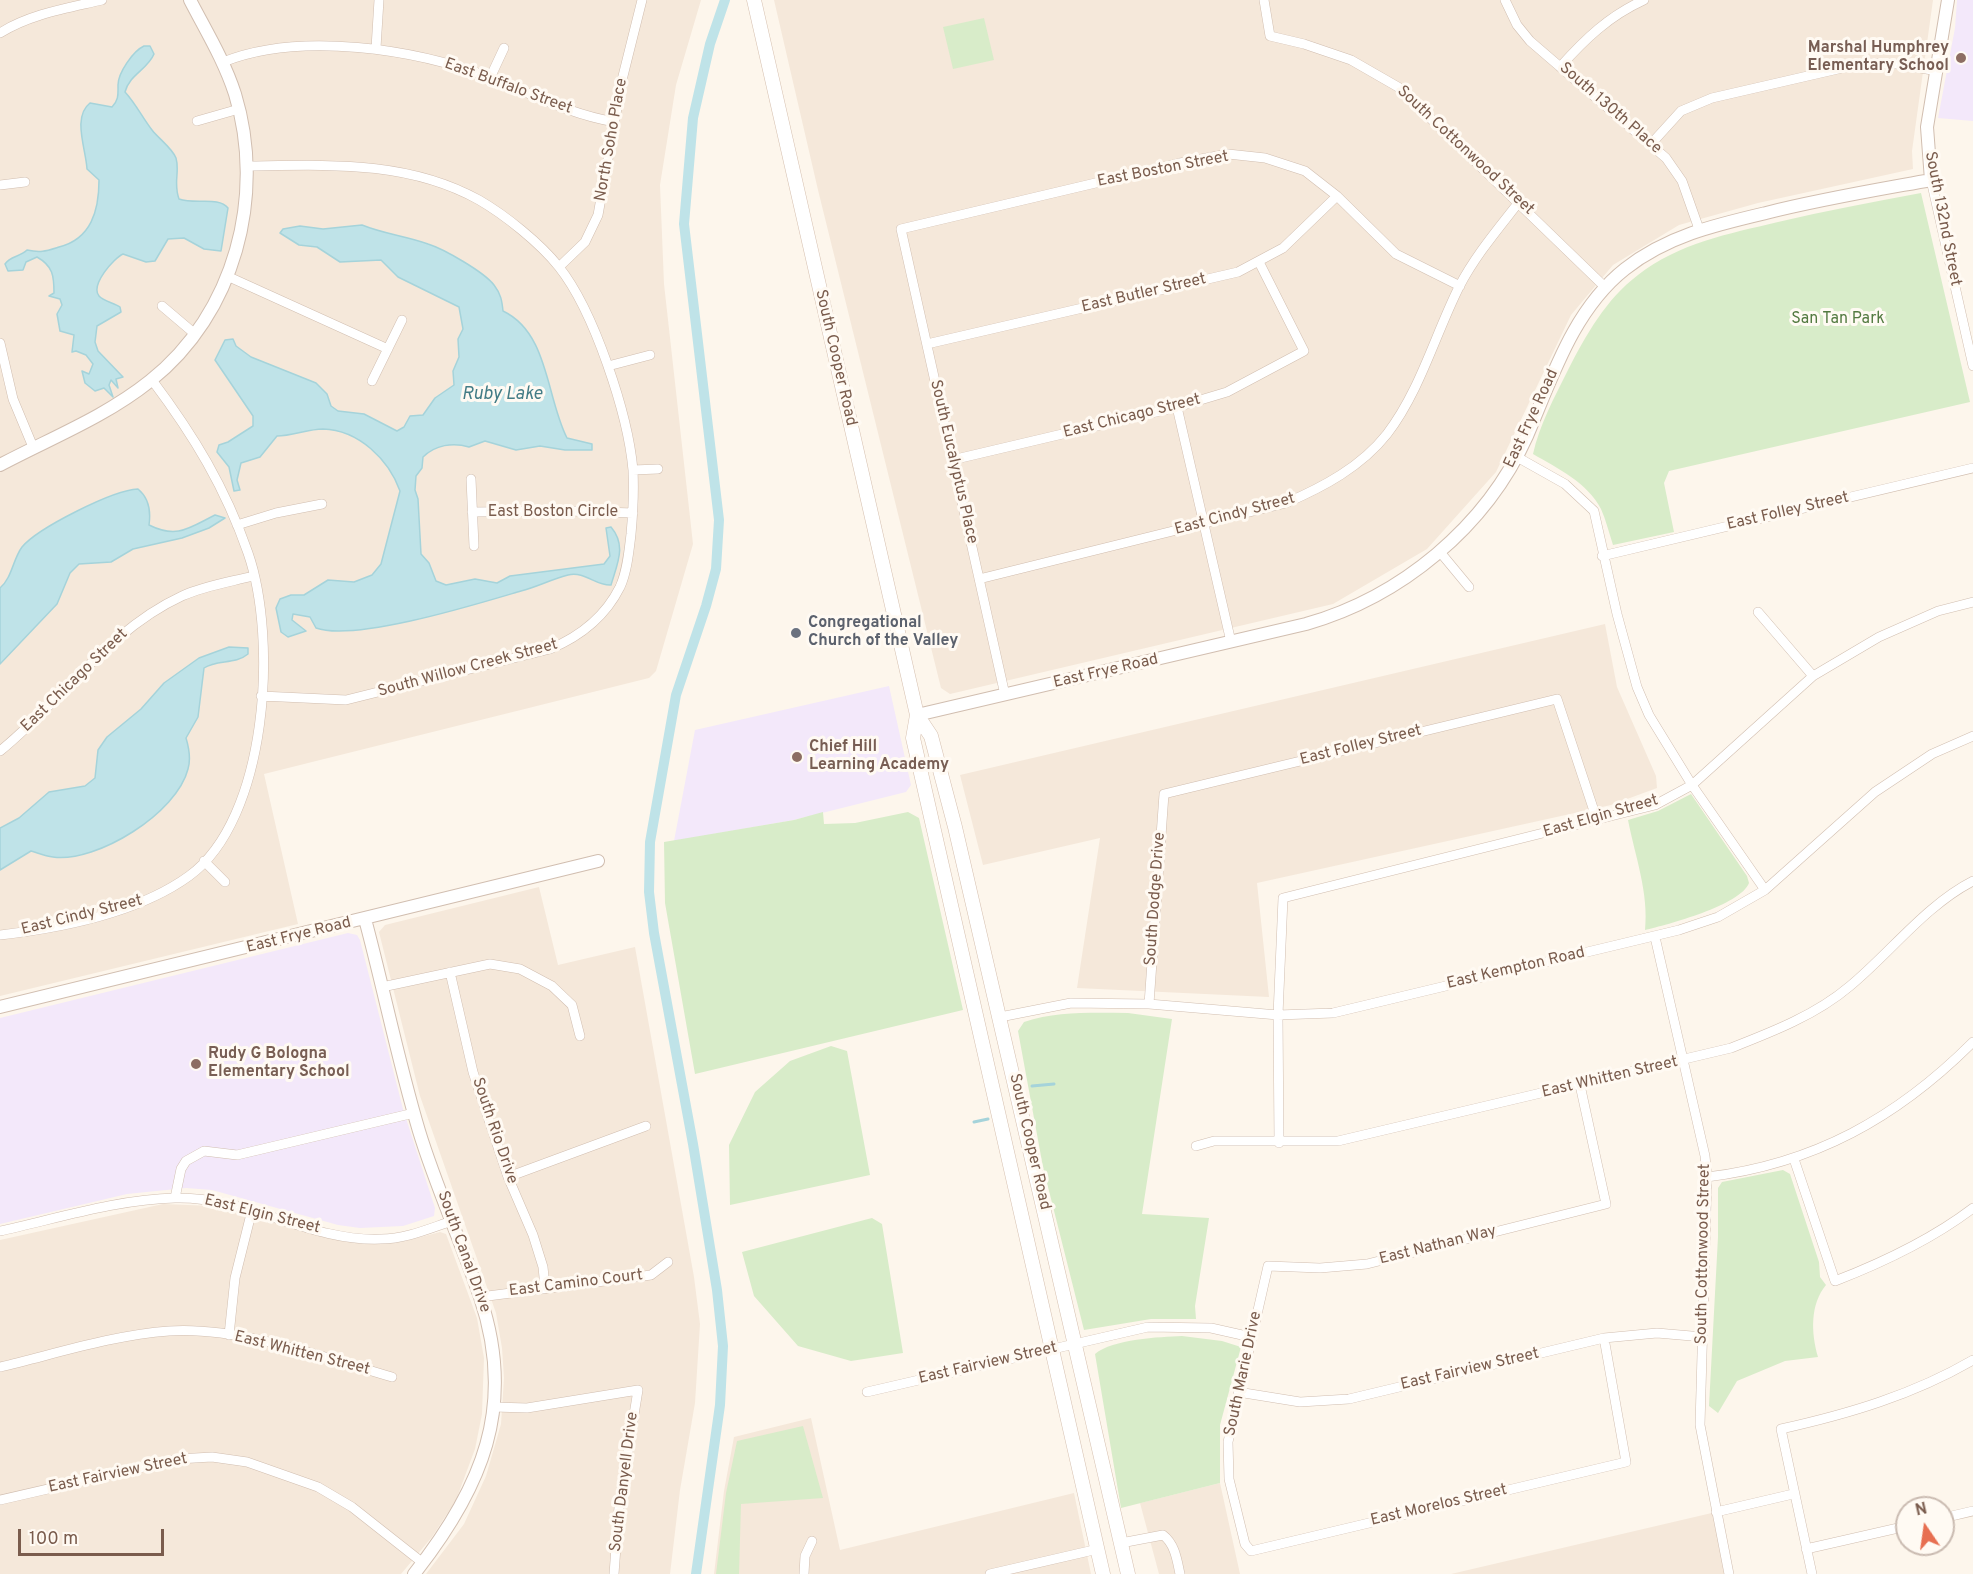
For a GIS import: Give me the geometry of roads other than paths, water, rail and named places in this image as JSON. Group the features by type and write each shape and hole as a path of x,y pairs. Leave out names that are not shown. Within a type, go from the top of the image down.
{"main road":[{"name":"South Cooper Road","path":"754,0 917,716 931,736 945,792 1000,1017 1128,1574"},
{"name":"South Cooper Road","path":"917,716 912,738 1103,1574"},
{"path":"926,796 945,792"},
{"path":"978,1022 1000,1017"}],"street":[{"path":"0,33 13,25 41,15 102,0"},
{"path":"0,465 112,408 152,380 195,334 227,276 246,213 248,166 239,109 223,62 190,0"},
{"path":"376,48 380,0"},
{"name":"North Soho Place","path":"559,267 585,242 598,215 622,80 642,0"},
{"name":"South Cottonwood Street","path":"1264,0 1270,36 1304,44 1351,60 1398,87 1606,288"},
{"name":"South 130th Place","path":"1505,0 1517,25 1530,41 1666,158 1679,175 1698,229"},
{"path":"1560,67 1608,19 1644,0"},
{"name":"South 132nd Street","path":"1948,0 1927,127 1928,163 1973,366"},
{"name":"East Buffalo Street","path":"223,62 243,54 266,50 376,48 458,66 588,117 615,122"},
{"path":"490,78 504,48"},
{"path":"1651,144 1682,111 1712,98 1864,63 1897,64 1938,71"},
{"path":"197,121 239,109"},
{"name":"East Boston Street","path":"901,229 1180,163 1228,154 1264,158 1305,171 1337,196 1396,254 1460,286"},
{"name":"South Willow Creek Street","path":"248,166 389,169 436,181 479,201 516,227 559,267 590,320 608,366 633,470 633,513 629,550 621,585 609,606 589,628 570,640 550,649 346,700 261,696"},
{"name":"East Frye Road","path":"917,716 1314,622 1357,606 1399,582 1440,552 1479,511 1517,457 1572,334 1606,288 1624,270 1645,256 1698,229 1810,202 1931,180"},
{"path":"0,185 26,182"},
{"name":"East Butler Street","path":"927,344 1238,272 1259,262 1296,237 1337,196"},
{"name":"East Cindy Street","path":"979,579 1286,503 1325,486 1358,462 1386,436 1403,409 1460,286 1486,243 1519,202"},
{"name":"South Eucalyptus Place","path":"901,229 1005,695"},
{"name":"East Chicago Street","path":"952,460 1177,407 1227,392 1304,351 1259,262"},
{"path":"227,276 388,349"},
{"path":"162,306 195,334"},
{"path":"372,381 402,320"},
{"path":"0,343 13,399 33,447"},
{"path":"608,366 650,355"},
{"name":"East Cindy Street","path":"0,935 29,932 131,907 158,896 190,875 204,861 235,818 246,789 256,746 261,696 262,621 249,556 226,495 204,453 152,380"},
{"path":"1177,407 1232,642"},
{"path":"1517,457 1565,484 1594,511 1602,556 1637,687 1649,715 1692,784 1765,890"},
{"name":"East Folley Street","path":"1602,556 1973,468"},
{"path":"633,470 658,469"},
{"name":"East Boston Circle","path":"471,479 474,546"},
{"path":"237,525 276,513 322,504"},
{"name":"East Boston Circle","path":"472,512 633,513"},
{"path":"1440,552 1469,587"},
{"name":"East Chicago Street","path":"0,751 123,633 153,611 183,595 253,576"},
{"name":"East Elgin Street","path":"1278,1015 1283,898 1655,805 1692,784 1813,676 1879,637 1938,611 1973,602"},
{"path":"1758,612 1813,676"},
{"name":"East Folley Street","path":"1164,794 1557,699 1597,820"},
{"name":"East Kempton Road","path":"1000,1017 1071,1003 1149,1004 1278,1015 1333,1013 1655,937 1718,917 1765,890 1875,792 1932,754 1973,736"},
{"name":"South Dodge Drive","path":"1149,1004 1164,794"},
{"path":"204,861 225,882"},
{"name":"East Frye Road","path":"0,1007 598,861"},
{"name":"East Whitten Street","path":"1196,1146 1215,1141 1279,1143 1338,1141 1731,1048 1776,1031 1818,1009 1848,988 1935,908 1973,881"},
{"name":"South Canal Drive","path":"365,919 414,1113 480,1297 491,1340 494,1407 487,1444 471,1489 449,1529 414,1574"},
{"name":"South Cottonwood Street","path":"1655,937 1684,1060 1707,1177 1700,1425 1729,1574"},
{"path":"382,987 490,964 520,969 552,986 572,1005 580,1036"},
{"name":"South Rio Drive","path":"450,972 473,1072 508,1177 533,1235 543,1267 545,1287"},
{"path":"1278,1015 1279,1143"},
{"path":"1707,1177 1751,1172 1794,1159 1856,1133 1913,1097 1973,1042"},
{"name":"East Nathan Way","path":"1268,1266 1320,1268 1367,1264 1606,1204 1580,1085"},
{"path":"175,1198 181,1169 186,1161 204,1151 237,1155 414,1113"},
{"path":"508,1177 646,1126"},
{"path":"1794,1159 1835,1281 1883,1263 1950,1226 1973,1208"},
{"name":"East Elgin Street","path":"0,1232 133,1203 175,1198 213,1200 319,1230 381,1239 412,1236 452,1221"},
{"path":"229,1335 235,1278 252,1210"},
{"name":"East Camino Court","path":"480,1297 651,1275 668,1262"},
{"name":"South Marie Drive","path":"1251,1551 1245,1544 1229,1479 1228,1442 1268,1266"},
{"name":"East Fairview Street","path":"867,1392 1162,1326 1211,1328 1251,1337"},
{"name":"East Whitten Street","path":"0,1367 127,1337 171,1331 229,1335 280,1345 392,1377"},
{"name":"East Fairview Street","path":"1238,1392 1300,1402 1349,1399 1604,1338 1657,1333 1703,1336"},
{"name":"East Morelos Street","path":"1251,1551 1626,1462 1604,1338"},
{"path":"1812,1574 1793,1494 1781,1429 1852,1413 1906,1393 1973,1360"},
{"name":"South Danyell Drive","path":"494,1407 527,1408 638,1389 619,1507 614,1574"},
{"name":"East Fairview Street","path":"0,1500 178,1459 212,1457 235,1460 279,1471 318,1487 352,1507 423,1563"},
{"path":"1716,1512 1793,1494"},
{"path":"1955,1515 1973,1511"},
{"path":"1806,1549 1895,1529"},
{"path":"1121,1543 1163,1535 1169,1539 1180,1574"},
{"path":"804,1574 805,1556 812,1541"},
{"path":"990,1574 1014,1571 1098,1549"}],"water":[{"path":"144,46 150,46 154,54 148,64 130,81 125,92 152,130 176,158 179,199 219,202 228,208 221,251 204,249 184,238 168,239 155,261 146,262 123,254 104,272 98,285 99,296 120,307 121,312 97,326 95,342 98,351 123,377 116,379 118,388 111,380 109,385 113,397 104,388 95,391 85,383 82,371 89,374 93,364 86,355 76,351 72,352 74,335 60,331 57,314 62,305 60,299 49,296 54,293 54,281 52,272 46,264 37,257 26,262 23,270 8,271 5,264 27,250 43,251 70,243 86,230 95,213 99,180 87,169 81,134 82,116 90,103 112,107 117,99 123,69 131,57"},
{"name":"Ruby Lake","path":"362,225 435,247 463,262 489,280 500,295 503,311 518,321 538,350 567,438 592,444 592,450 565,450 540,446 516,450 485,441 469,447 445,446 423,457 422,468 416,476 415,490 418,499 421,554 429,563 436,581 446,585 475,579 497,583 510,576 604,564 610,556 606,528 611,527 619,541 620,548 611,585 580,575 568,575 417,620 358,630 334,631 316,628 310,617 293,614 292,620 306,631 288,637 281,632 276,608 280,599 291,595 304,595 328,580 354,582 372,575 381,564 400,491 388,468 371,449 349,435 323,429 277,436 260,457 241,463 237,480 240,490 234,491 229,467 217,452 219,445 253,426 253,416 215,360 225,340 233,339 236,346 251,357 316,383 327,394 331,406 338,411 364,414 397,431 404,427 410,416 423,415 435,398 454,385 453,371 459,357 458,339 463,329 459,307 398,277 381,260 340,262 317,247 299,245 280,233 283,229 300,226 323,229"},
{"path":"138,489 145,496 148,505 149,525 159,529 183,530 215,515 225,518 209,528 182,538 133,549 111,562 79,564 70,573 57,604 0,664 0,588 7,579 22,547 43,530 77,511 112,496"},
{"path":"229,647 248,648 248,654 237,660 204,668 198,717 186,738 189,754 188,769 181,786 152,818 133,832 91,852 71,857 53,857 31,851 0,870 0,828 19,818 49,792 85,786 95,778 98,750 107,737 141,709 164,683 199,658"}],"waterway":[{"path":"696,1574 720,1405 723,1346 717,1290 654,933 649,892 650,842 676,695 716,569 719,520 684,224 693,118 710,44 725,0"},
{"path":"1032,1086 1054,1084"},
{"path":"974,1122 988,1119"}],"place":[{"name":"Marshal Humphrey Elementary School","path":"1961,58"},
{"name":"Congregational Church of the Valley","path":"796,633"},
{"name":"Chief Hill Learning Academy","path":"797,757"},
{"name":"Rudy G Bologna Elementary School","path":"196,1064"}],"park label":[{"name":"San Tan Park","path":"1838,320"}]}
